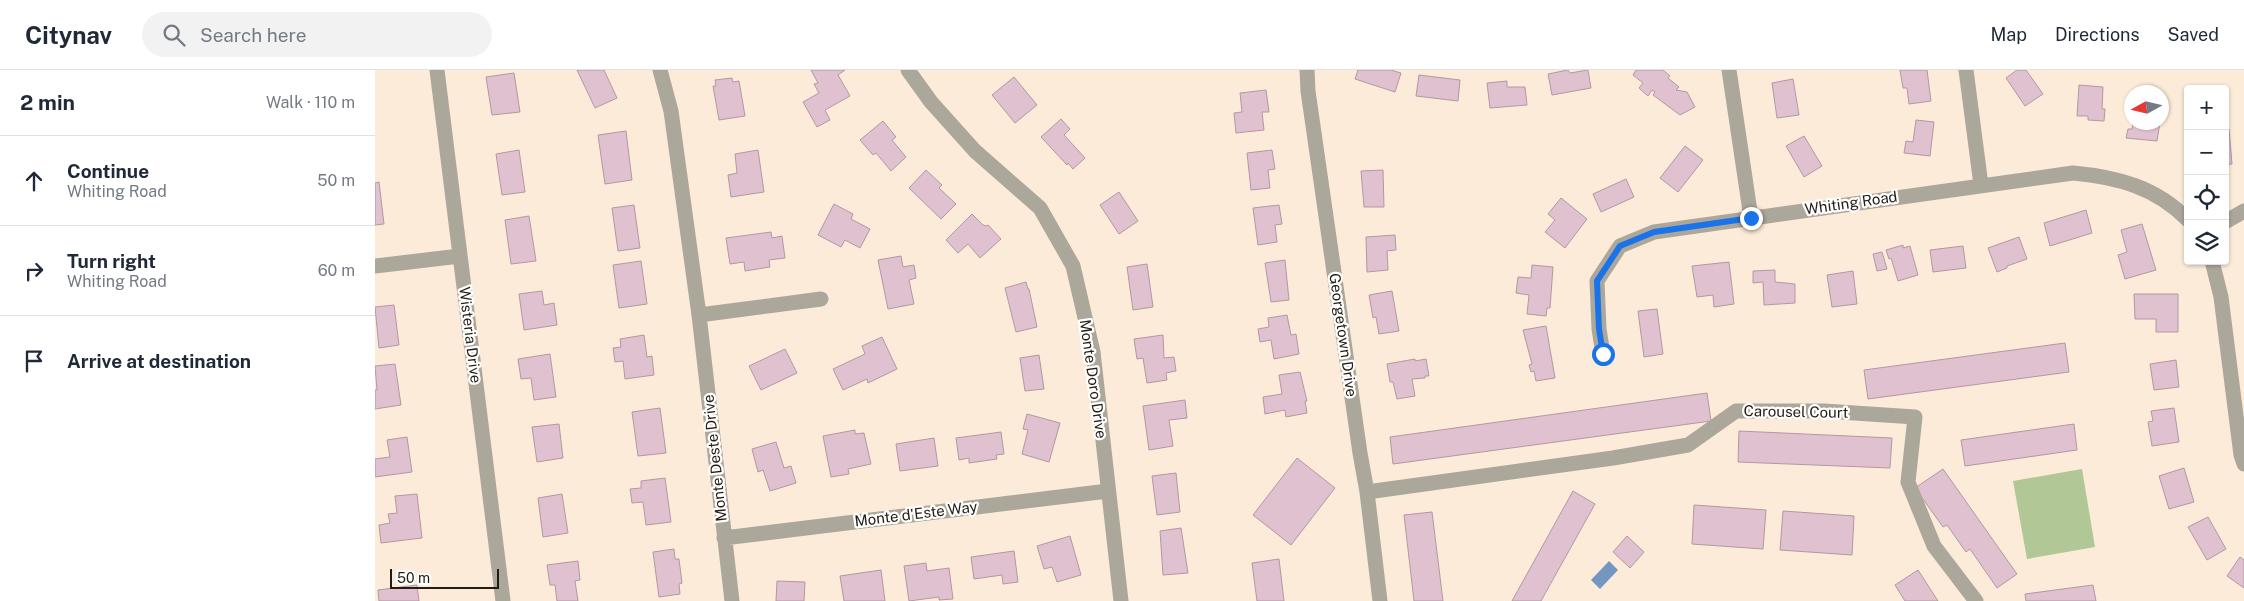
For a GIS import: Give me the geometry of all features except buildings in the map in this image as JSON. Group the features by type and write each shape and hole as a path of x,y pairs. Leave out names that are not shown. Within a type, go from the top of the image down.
{"street":[{"name":"Wisteria Drive","path":"437,70 503,601"},
{"name":"Monte Deste Drive","path":"660,70 671,111 699,315 732,601"},
{"name":"Monte Doro Drive","path":"908,70 931,102 975,151 1040,208 1073,266 1093,352 1121,601"},
{"name":"Georgetown Drive","path":"1307,70 1309,100 1359,452 1367,492 1379,601"},
{"path":"1729,70 1751,218"},
{"path":"1966,70 1981,185"},
{"name":"Whiting Road","path":"1603,354 1599,329 1597,281 1620,246 1654,232 2073,173 2105,176 2131,183 2151,192 2177,209 2184,216"},
{"path":"2228,220 2244,211"},
{"path":"375,266 460,256"},
{"path":"2213,265 2221,298 2241,455 2244,464"},
{"path":"699,315 821,299"},
{"name":"Carousel Court","path":"1367,492 1613,458 1688,445 1736,411 1824,411 1915,418 1908,482 1934,546 1976,601"},
{"name":"Monte d'Este Way","path":"724,538 1108,491"}],"green space":[{"path":"2082,469 2095,547 2027,559 2013,481"}],"water":[{"path":"1609,561 1618,570 1600,589 1591,580"}],"route":[{"path":"1603,354 1599,329 1597,281 1620,246 1654,232 1751,218"}]}
